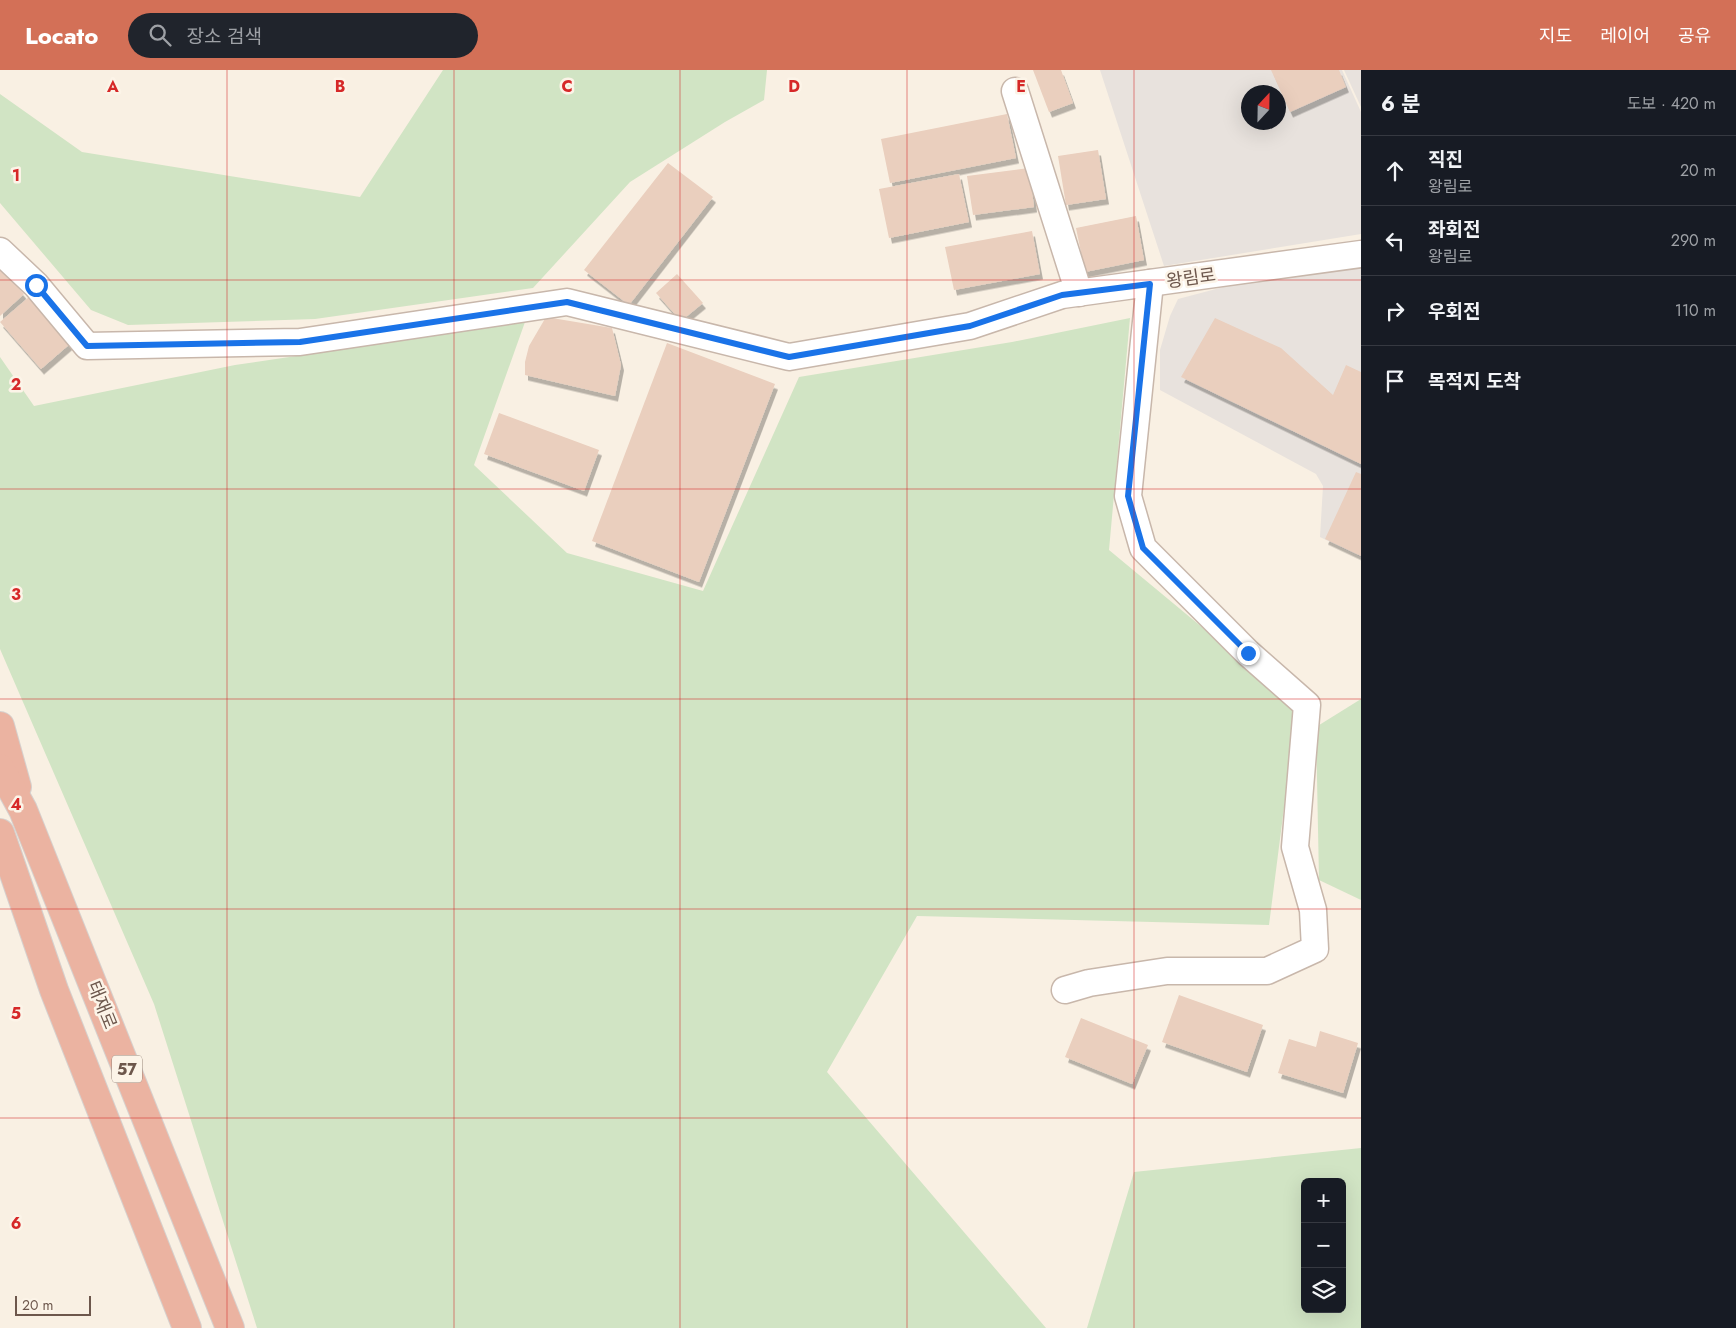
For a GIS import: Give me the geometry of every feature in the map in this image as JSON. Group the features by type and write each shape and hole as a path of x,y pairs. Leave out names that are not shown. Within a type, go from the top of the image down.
{"highway":[{"path":"0,726 24,810"},
{"name":"태재로","path":"0,768 24,810 230,1328"},
{"name":"57","path":"0,834 54,990 187,1328"}],"street":[{"path":"1015,91 1079,293"},
{"name":"왕림로","path":"0,251 36,285 87,346 300,342 567,302 789,357 970,326 1062,295 1361,254"},
{"path":"1065,990 1090,984 1167,972 1267,972 1315,949 1313,910 1295,847 1307,705 1248,653 1143,548 1128,496 1150,284"}],"shaded area":[{"path":"1100,70 1342,70 1361,112 1361,234 1164,266"},
{"path":"1344,70 1361,70 1361,107"},
{"path":"1361,264 1361,557 1320,537 1323,486 1316,474 1160,390 1160,350 1170,316 1178,299 1254,279"}],"green space":[{"path":"443,70 767,70 764,100 725,122 630,182 533,288 315,319 128,325 91,310 0,203 0,94 82,152 360,197"},
{"path":"1130,318 1109,550 1297,706 1269,925 917,916 827,1072 1046,1328 257,1328 154,1004 0,649 0,357 34,406 235,365 525,322 474,465 567,553 703,591 799,377 1012,342"},
{"path":"1361,699 1361,900 1319,880 1316,727"},
{"path":"1361,1148 1361,1328 1087,1328 1134,1172"}],"building":[{"path":"1033,70 1061,70 1073,103 1049,112"},
{"path":"1271,70 1339,70 1346,87 1290,112 1286,103 1286,85 1278,85"},
{"path":"1007,114 1016,158 890,183 881,139"},
{"path":"1098,150 1106,199 1066,205 1058,156"},
{"path":"668,163 713,197 629,305 584,270"},
{"path":"1029,168 1034,207 973,215 967,176"},
{"path":"959,174 969,222 889,238 879,189"},
{"path":"1136,216 1144,260 1085,272 1076,228"},
{"path":"1032,231 1040,274 954,290 945,247"},
{"path":"0,268 24,294 0,316"},
{"path":"677,274 703,303 681,321 656,293"},
{"path":"29,297 71,343 41,369 0,322"},
{"path":"546,317 612,328 621,365 615,396 525,375 525,362 529,346"},
{"path":"1215,318 1281,348 1333,395 1346,365 1361,372 1361,464 1181,377"},
{"path":"667,343 775,384 699,582 592,541"},
{"path":"499,413 599,450 584,491 484,454"},
{"path":"1356,472 1361,474 1361,556 1325,539"},
{"path":"1179,995 1263,1025 1247,1072 1162,1042"},
{"path":"1081,1018 1148,1045 1132,1084 1065,1057"},
{"path":"1320,1031 1358,1043 1343,1093 1278,1073 1289,1039 1316,1047"}],"route":[{"path":"36,285 87,346 300,342 567,302 789,357 970,326 1062,295 1150,284 1128,496 1143,548 1248,653"}]}
